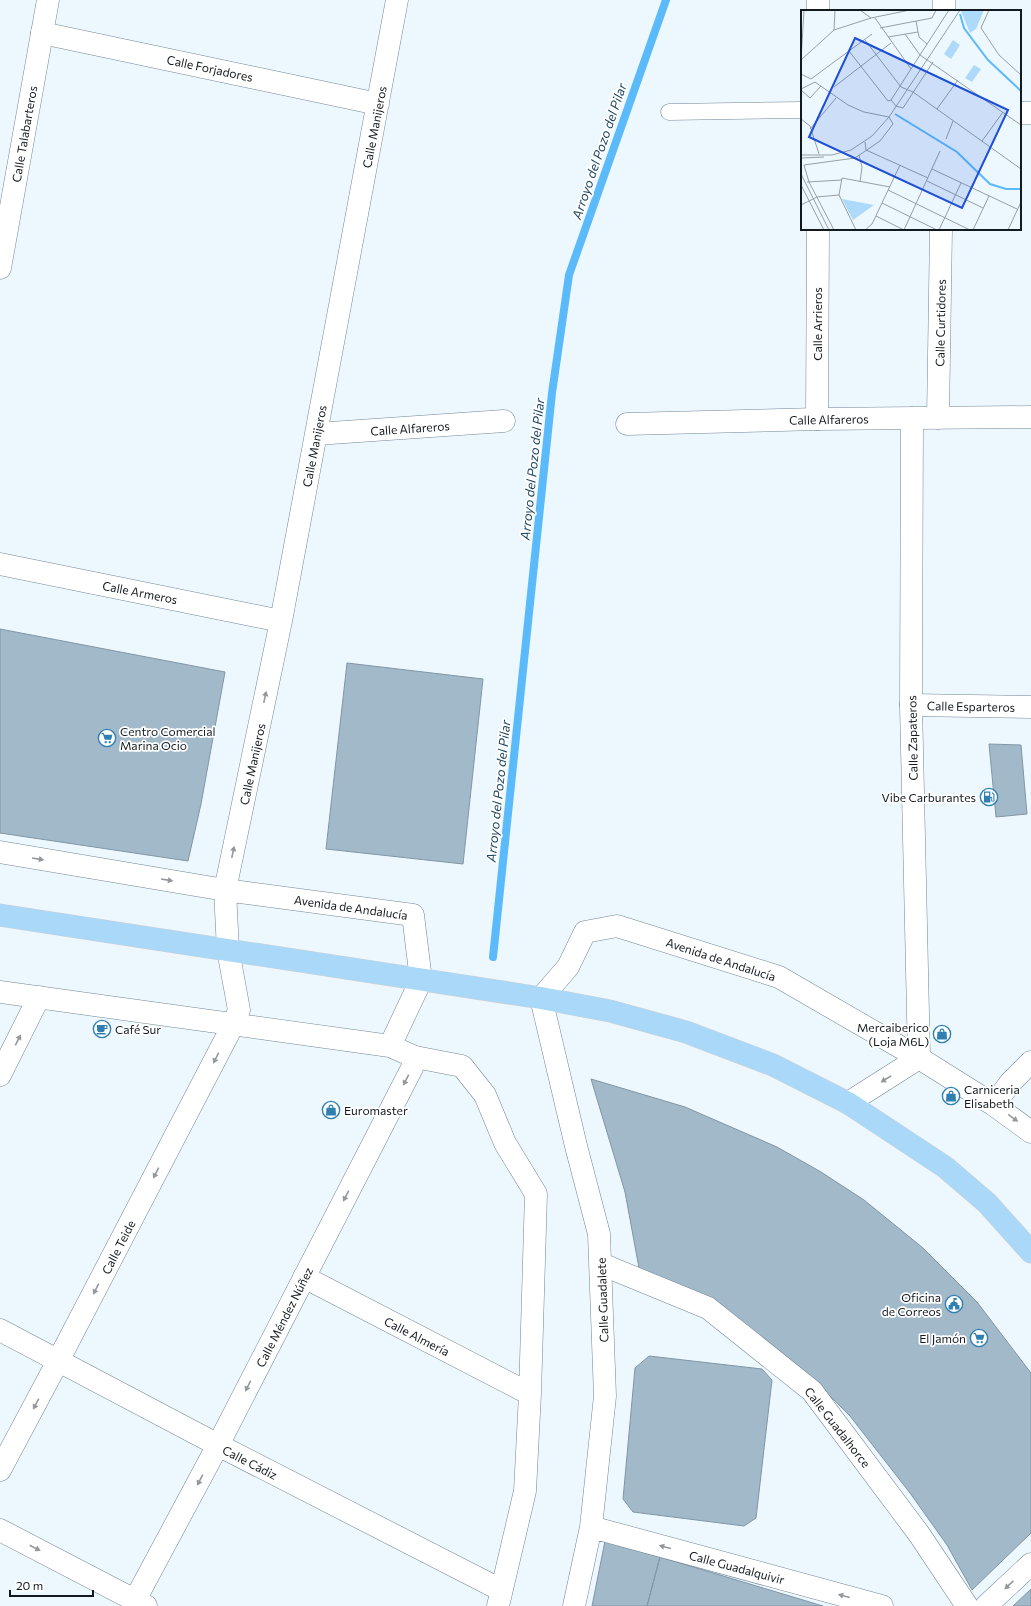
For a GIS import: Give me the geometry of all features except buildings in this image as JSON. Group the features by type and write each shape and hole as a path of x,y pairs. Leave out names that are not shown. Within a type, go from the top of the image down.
{"highway":[{"path":"0,915 541,998 610,1011 686,1032 773,1065 848,1103 950,1171 987,1202 1031,1252"}],"street":[{"name":"Calle Talabarteros","path":"0,268 48,0"},
{"name":"Calle Manijeros","path":"226,890 281,621 397,0"},
{"name":"Calle Forjadores","path":"42,33 378,104"},
{"path":"1021,112 1031,113"},
{"name":"Calle Arrieros","path":"817,419 818,230"},
{"name":"Calle Curtidores","path":"938,418 941,230"},
{"name":"Calle Alfareros","path":"627,424 817,419 1031,417"},
{"name":"Calle Zapateros","path":"912,418 912,706 920,1058"},
{"name":"Calle Alfareros","path":"316,434 504,421"},
{"name":"Calle Armeros","path":"0,564 281,621"},
{"name":"Calle Esparteros","path":"912,706 1031,707"},
{"name":"Avenida de Andalucía","path":"0,852 226,890 413,915 421,980"},
{"path":"226,890 228,950 239,1010 234,1023"},
{"name":"Avenida de Andalucía","path":"541,998 568,967 585,932 617,926 779,977 920,1058 994,1105 1031,1132"},
{"path":"390,1046 421,980"},
{"path":"0,992 234,1023 390,1046 415,1057 462,1066 485,1095 505,1143 536,1194 530,1394 524,1491 500,1598"},
{"path":"0,1075 39,997"},
{"name":"Calle Guadalete","path":"541,998 576,1146 600,1234 605,1396 592,1527 574,1606"},
{"name":"Calle Teide","path":"0,1470 234,1023"},
{"name":"Calle Méndez Núñez","path":"141,1603 218,1445 412,1068 415,1057"},
{"path":"848,1103 920,1058"},
{"path":"994,1105 1010,1083 1031,1062"},
{"name":"Calle Guadalhorce","path":"601,1264 708,1308 812,1391 919,1534 967,1606"},
{"name":"Calle Almería","path":"304,1277 530,1394"},
{"name":"Calle Cádiz","path":"0,1330 218,1445 500,1598"},
{"name":"Calle Guadalquivir","path":"592,1527 882,1606"},
{"path":"0,1530 141,1603"},
{"path":"986,1606 1031,1564"}],"lane":[{"path":"669,112 801,110"}],"waterway":[{"name":"Arroyo del Pozo del Pilar","path":"493,957 552,393 569,275 666,0"}],"place":[{"name":"Centro Comercial Marina Ocio","path":"107,738"},
{"name":"Vibe Carburantes","path":"989,797"},
{"name":"Café Sur","path":"102,1029"},
{"name":"Mercaiberico (Loja M6L)","path":"942,1034"},
{"name":"Carniceria Elisabeth","path":"951,1096"},
{"name":"Euromaster","path":"331,1110"},
{"name":"Oficina de Correos","path":"954,1304"},
{"name":"El Jamón","path":"979,1338"}]}
